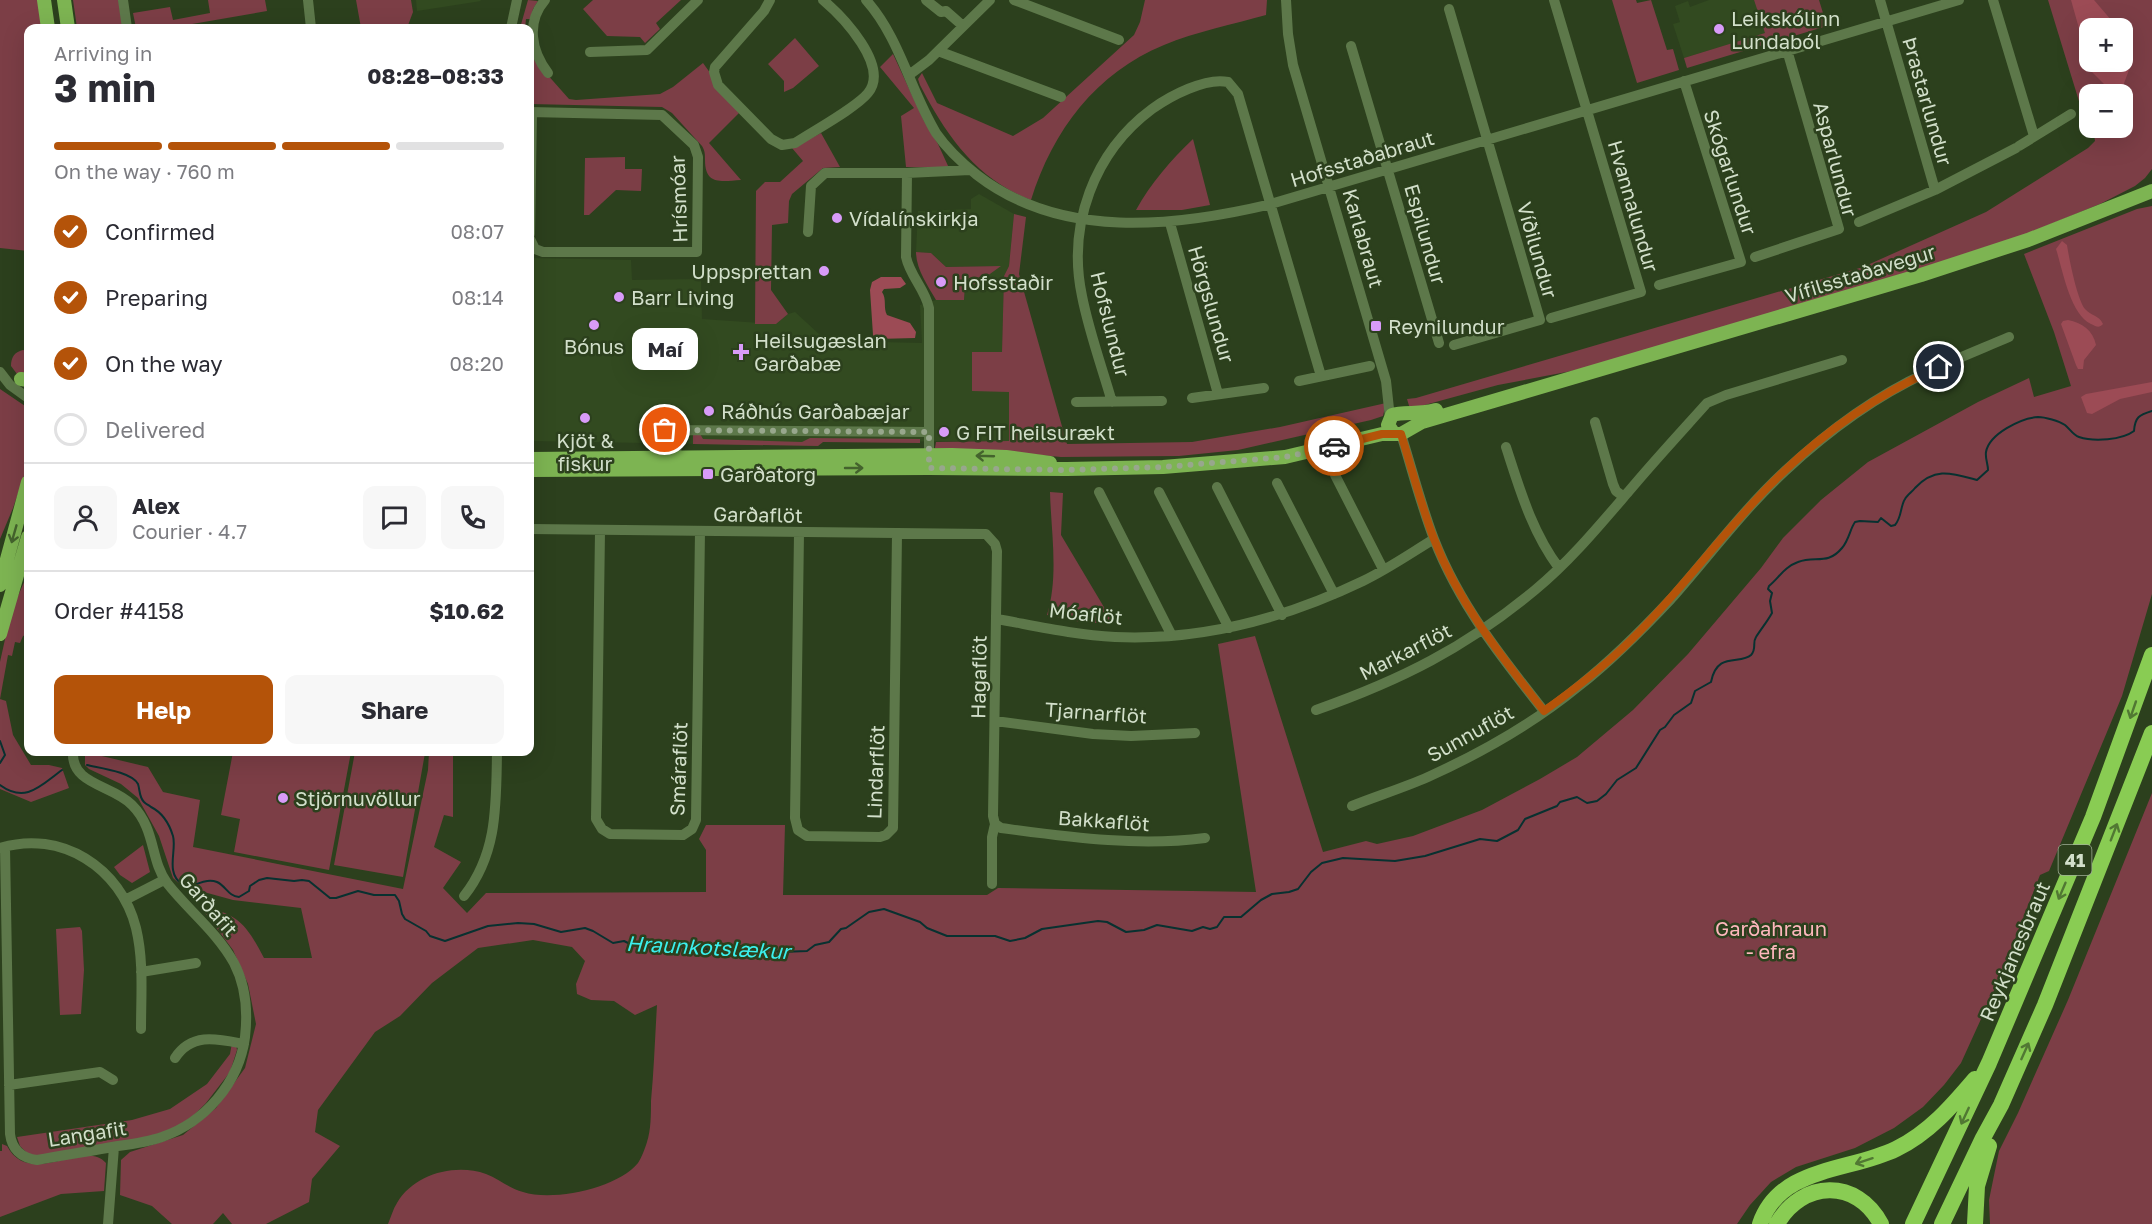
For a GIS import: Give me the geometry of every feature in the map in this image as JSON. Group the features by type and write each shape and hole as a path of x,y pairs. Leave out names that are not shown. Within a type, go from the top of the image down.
{"highway":[{"name":"Reykjanesbraut","path":"1913,1224 1989,1063 2093,817 2152,655"},
{"name":"41","path":"1942,1224 1983,1137 2001,1105 2045,1005 2152,733"},
{"path":"1760,1224 1770,1204 1791,1184 1886,1154 1917,1137 1943,1116 1989,1063"},
{"path":"1974,1224 1977,1186 2001,1105"},
{"path":"1777,1224 1788,1208 1798,1199 1813,1192 1828,1190 1848,1193 1864,1202 1881,1224"}],"main road":[{"path":"44,0 47,24"},
{"path":"64,0 67,24"},
{"name":"Vífilsstaðavegur","path":"2138,196 2152,182"},
{"name":"Vífilsstaðavegur","path":"534,470 670,464 929,461 1084,469 1163,467 1285,457 1382,434 1401,433 1422,422 1932,272 2028,240 2109,210 2152,191"},
{"name":"Vífilsstaðavegur","path":"1251,459 1283,449 1376,428 1396,416 1426,413 1512,388 1589,372"},
{"path":"1396,416 1408,420 1401,433 1389,428 1396,416"},
{"name":"Vífilsstaðavegur","path":"534,458 670,464"},
{"path":"0,585 24,497"},
{"path":"0,634 24,550"},
{"path":"8,602 24,577"}],"street":[{"path":"123,0 126,24"},
{"path":"308,0 311,24"},
{"path":"512,24 517,0"},
{"path":"545,0 534,16 534,44 539,62 548,73"},
{"path":"590,52 647,50 698,0"},
{"path":"770,0 766,9 719,62 714,72 718,85 771,139 786,145 795,143 862,98 872,85 873,70 863,47 853,31 823,0"},
{"name":"Hofsstaðabraut","path":"866,0 889,33 937,134 970,170 1002,193 1021,203 1049,212 1082,219 1170,223 1270,204 1959,0"},
{"path":"926,0 941,12 946,11 963,26"},
{"path":"909,75 938,51 990,0"},
{"path":"1014,0 1119,40"},
{"name":"Karlabraut","path":"1286,0 1293,65 1396,416"},
{"path":"1554,0 1587,110"},
{"name":"Þrastarlundur","path":"1880,0 1935,190"},
{"path":"1993,0 2034,136"},
{"path":"1449,9 1487,139"},
{"name":"Espilundur","path":"1351,46 1439,343"},
{"name":"Asparlundur","path":"1755,257 1839,229 1787,50"},
{"path":"938,51 1061,97"},
{"name":"Hofslundur","path":"1112,402 1081,295 1078,252 1082,219 1094,179 1106,157 1128,130 1161,102 1184,91 1216,81 1228,82 1238,94 1270,204"},
{"name":"Skógarlundur","path":"1659,285 1741,262 1684,81"},
{"name":"Hvannalundur","path":"1551,318 1641,292 1587,110"},
{"name":"Hrísmóar","path":"534,112 654,114 666,117 692,142 697,150 697,252 543,252 534,247"},
{"name":"Þrastarlundur","path":"1859,222 1935,190 2017,147 2071,114"},
{"name":"Víðilundur","path":"1454,345 1540,320 1487,139"},
{"path":"808,232 811,186 820,176 830,172 907,173 970,170"},
{"path":"907,173 906,257 908,267 926,297 929,308 929,461"},
{"path":"1270,204 1321,376"},
{"name":"Hörgslundur","path":"1170,223 1218,394"},
{"name":"Sunnuflöt","path":"1352,806 1426,778 1455,764 1501,739 1578,687 1631,640 1671,599 1768,487 1818,441 1853,415 1893,390 2009,337"},
{"name":"Markarflöt","path":"1317,710 1369,691 1427,664 1483,630 1536,589 1591,536 1707,403 1726,394 1842,360"},
{"path":"1299,381 1370,366"},
{"path":"0,371 24,380"},
{"path":"0,371 10,385 24,395"},
{"name":"Hörgslundur","path":"1192,398 1264,388"},
{"name":"Hofslundur","path":"1076,402 1162,401"},
{"path":"1594,422 1613,484 1616,491 1624,497"},
{"path":"670,464 671,430 929,432"},
{"path":"1401,433 1434,539 1456,587 1483,630 1544,711"},
{"path":"1506,447 1530,517 1547,552 1559,568"},
{"path":"1335,475 1383,569"},
{"path":"1277,483 1334,594"},
{"path":"1217,487 1282,615"},
{"name":"Móaflöt","path":"1099,492 1172,636"},
{"path":"1160,492 1229,628"},
{"name":"Garðaflöt","path":"534,530 986,534"},
{"name":"Smáraflöt","path":"600,531 596,819 602,829 610,834 683,835 694,826 696,820 700,531"},
{"name":"Lindarflöt","path":"799,533 795,818 798,830 807,836 880,837 886,835 892,828 897,534"},
{"name":"Hagaflöt","path":"986,534 995,544 997,551 993,816 998,826 992,837 992,884"},
{"name":"Móaflöt","path":"997,619 1115,637 1172,636 1229,628 1282,615 1334,594 1434,539"},
{"name":"Tjarnarflöt","path":"995,721 1131,736 1195,733"},
{"name":"Garðafit","path":"73,756 74,765 81,776 123,797 142,817 149,831 164,880 223,946 238,972 244,991 247,1011 244,1044"},
{"path":"464,896 474,884 490,842 496,815 497,756"},
{"name":"Bakkaflöt","path":"998,826 1109,841 1179,841 1205,838"},
{"path":"2,847 44,843 55,845 81,855 107,875 125,900 136,929 141,972 141,1029"},
{"name":"Langafit","path":"2,847 10,1139 20,1154 37,1160 162,1137 181,1128 214,1103 240,1059 244,1044"},
{"path":"125,900 164,880"},
{"path":"141,972 196,963"},
{"path":"175,1058 186,1045 202,1039 244,1044"},
{"path":"9,1085 100,1072 113,1080"},
{"path":"108,1224 114,1147"}],"shaded area":[{"path":"416,0 480,0 481,1 417,11"},
{"name":"Leikskólinn Lundaból","path":"1709,0 1754,0 1766,33 1684,58 1673,24 1680,22 1675,6 1688,1 1690,7"},
{"path":"2071,0 2094,0 2109,18 2079,18 2079,28"},
{"path":"2092,72 2128,72 2124,84 2104,84"},
{"path":"979,194 1014,214 1009,266 1004,276 1002,352 972,353 972,391 1009,391 1009,441 823,442 818,446 534,441 534,258 631,260 632,280 701,279 702,319 776,324 788,314 795,312 819,334 834,341 922,343 920,305 936,300 964,300 965,285 1000,266 946,267 931,253 916,252 918,211 971,209 971,199"},
{"path":"2062,241 2067,245 2079,297 2085,309 2103,324 2098,327 2084,319 2073,302 2056,249"},
{"path":"881,277 901,277 906,284 900,288 884,289 882,292 887,315 910,323 916,332 915,338 877,339 873,335 870,290 872,282"},
{"path":"2068,320 2086,328 2095,340 2096,345 2084,360 2083,369 2078,369 2076,365 2061,324"},
{"path":"2152,382 2152,392 2120,399 2092,414 2087,413 2081,397 2086,394"}],"green space":[{"path":"0,0 38,0 41,24 24,24 24,251 0,248"},
{"path":"73,0 121,0 124,24 76,24"},
{"path":"208,0 265,0 267,11 192,24 135,24 133,13 170,7 173,20 210,13"},
{"path":"356,0 411,0 413,12 408,24 360,24"},
{"path":"528,0 538,1 531,19 526,19 525,24 521,24"},
{"path":"593,0 681,0 656,23 660,29 645,43 640,37 607,36 583,9"},
{"path":"1145,0 1267,0 1266,15 1176,40 1140,57 1118,71 1080,107 1065,128 1040,174 1031,200 994,180 979,168 952,138 920,85 918,79 922,73 937,103 1013,136 1043,118 1134,35 1140,22"},
{"path":"1612,0 1636,0 1637,3 1651,0 1667,50 1673,49 1679,70 1637,83"},
{"path":"1754,0 1819,0 1827,26 1687,68 1684,58 1765,33"},
{"path":"2048,0 2152,0 2152,169 2135,186 2100,204 2029,233 1855,290 1577,370 1498,385 1410,409 1407,399 1863,267 1986,212 2088,148 2095,141 2095,138 2133,138 2133,84 2079,84 2079,101"},
{"path":"795,38 819,66 793,88 784,92 784,81 768,64"},
{"path":"893,54 949,168 906,167 901,116 914,108 880,67"},
{"path":"534,60 569,99 576,100 660,94 673,87 703,63 739,113 709,143 741,180 721,181 711,178 706,168 702,146 672,113 662,107 534,104"},
{"path":"821,133 840,167 823,168 792,194 789,201 788,223 772,225 771,290 788,314 776,324 755,324 756,191 765,182 780,182 803,161 792,148"},
{"path":"1193,139 1210,205 1182,210 1136,210 1162,173"},
{"path":"625,157 625,169 642,169 641,191 616,190 589,215 584,215 585,158"},
{"name":"Garðahraun - efra","path":"2152,206 2152,594 2122,696 2049,871 2040,875 2001,975 1961,1063 1923,1107 1894,1128 1855,1148 1796,1167 1771,1182 1750,1205 1737,1224 388,1224 404,1193 424,1178 436,1174 461,1170 474,1171 486,1174 523,1192 536,1195 567,1194 601,1186 616,1179 629,1172 641,1158 650,1127 657,1005 635,1015 614,1001 591,1000 577,994 576,984 585,961 572,947 533,940 478,948 432,983 400,1016 375,1032 318,1110 315,1132 340,1146 312,1179 309,1202 266,1224 232,1224 223,1213 213,1224 172,1224 152,1206 120,1195 121,1160 130,1152 183,1135 216,1108 245,1068 256,1024 248,984 233,950 200,906 224,913 240,922 264,958 312,958 301,908 233,900 182,886 173,878 159,836 138,798 121,784 89,769 85,765 85,756 102,756 148,767 163,792 200,800 193,847 403,889 428,770 429,756 453,756 453,817 444,815 434,847 461,862 443,888 467,913 486,893 706,892 706,850 699,839 706,825 785,825 783,895 987,895 998,888 1256,892 1218,644 1255,636 1323,852 1366,841 1377,844 1413,836 1482,810 1577,757 1633,710 1688,654 1761,568 1783,538 1821,500 1868,462 1978,402 2029,378 2034,397 2071,386 2054,332 2024,254 2137,209"},
{"path":"1014,214 1026,217 1019,274 1067,444 1192,442 1280,427 1386,403 1383,416 1238,450 1179,456 1061,457 989,450 935,448 936,442 1009,441 1009,392 972,391 972,352 1002,352 1004,276 1009,266"},
{"path":"916,252 931,253 946,267 1001,266 976,284 965,285 964,300 936,300 920,271"},
{"path":"24,350 24,376 17,374 11,366 17,352"},
{"path":"0,389 24,405 24,476 0,539"},
{"path":"699,432 703,439 802,442 810,438 920,439 920,443 823,442 818,446 693,444 693,433"},
{"path":"1050,492 1063,493 1061,535 1114,624 1081,622 1047,615 1053,585"},
{"path":"24,582 24,636 20,643 15,642 12,656 8,655 0,699 0,662 11,612"},
{"path":"0,699 6,701 13,735 24,756 31,765 62,768 69,788 31,802 0,789"},
{"name":"Stjörnuvöllur","path":"232,756 350,756 329,870 234,852 240,819 221,815"},
{"path":"354,756 424,756 403,877 334,865"},
{"path":"2152,793 2152,1224 1990,1224 1989,1200 1999,1151 2068,1000"},
{"path":"143,845 150,872 132,883 120,875 114,867"},
{"path":"80,927 84,970 81,1014 60,1015 56,929"},
{"path":"232,1043 236,1045 237,1050 230,1072 206,1103 174,1129 144,1138 31,1157 20,1146 17,1137 132,1120 170,1109 207,1084 230,1054"},
{"path":"2,1144 7,1146 17,1158 29,1163 43,1164 84,1156 96,1157 106,1163 104,1191 61,1194 0,1217 0,1151 2,1151"}],"waterway":[{"name":"Hraunkotslækur","path":"87,765 107,769 135,780 142,800 162,815 170,827 174,842 174,874 182,884 190,886 207,881 217,882 232,895 239,897 249,891 250,886 267,878 309,881 330,898 358,891 374,895 395,895 405,919 426,931 430,936 445,941 488,926 518,923 534,924 561,932 585,928 613,943 624,941 665,950 683,947 717,950 724,947 743,946 752,951 764,949 781,952 807,951 815,945 829,942 841,929 869,912 884,909 920,922 927,928 947,936 995,936 1010,941 1025,938 1042,929 1098,921 1107,922 1126,932 1144,930 1157,925 1192,931 1203,927 1210,929 1217,927 1224,917 1241,917 1272,894 1298,889 1311,872 1322,863 1343,858 1395,861 1425,856 1480,839 1497,841 1518,830 1525,819 1557,806 1560,802 1577,797 1587,803 1597,801 1617,780 1636,768 1660,730 1674,715 1691,703 1695,691 1711,682 1718,666 1723,662 1751,655 1756,637 1772,613 1770,601 1772,593 1768,589 1769,586 1789,567 1804,560 1831,557 1844,545 1855,522 1878,522 1881,518 1891,526 1895,525 1906,498 1929,477 1944,473 1977,480 1988,470 1986,454 1988,445 1999,433 2023,420 2044,418 2062,424 2079,437 2108,439 2134,431 2138,417 2152,411"},
{"name":"Hraunkotslækur","path":"0,741 5,755 0,763"},
{"name":"Hraunkotslækur","path":"0,785 18,793 26,793 62,770"}],"way so far":[{"path":"665,430 822,433 929,432 929,468 1067,470 1163,467 1285,457 1334,446"}],"place":[{"name":"Leikskólinn Lundaból","path":"1719,29"},
{"name":"Vídalínskirkja","path":"837,218"},
{"name":"Uppsprettan","path":"824,271"},
{"name":"Hofsstaðir","path":"941,282"},
{"name":"Barr Living","path":"619,297"},
{"name":"Bónus","path":"594,325"},
{"name":"Reynilundur","path":"1376,326"},
{"name":"Heilsugæslan Garðabæ","path":"741,352"},
{"name":"Ráðhús Garðabæjar","path":"709,411"},
{"name":"Kjöt & fiskur","path":"585,418"},
{"name":"Maí","path":"665,430"},
{"name":"G FIT heilsurækt","path":"944,432"},
{"name":"Garðatorg","path":"708,474"},
{"name":"Stjörnuvöllur","path":"283,798"}],"route":[{"path":"1334,446 1382,434 1401,434 1434,539 1456,587 1483,630 1544,711 1578,687 1631,640 1671,599 1768,487 1818,441 1883,396 1939,367"}]}
